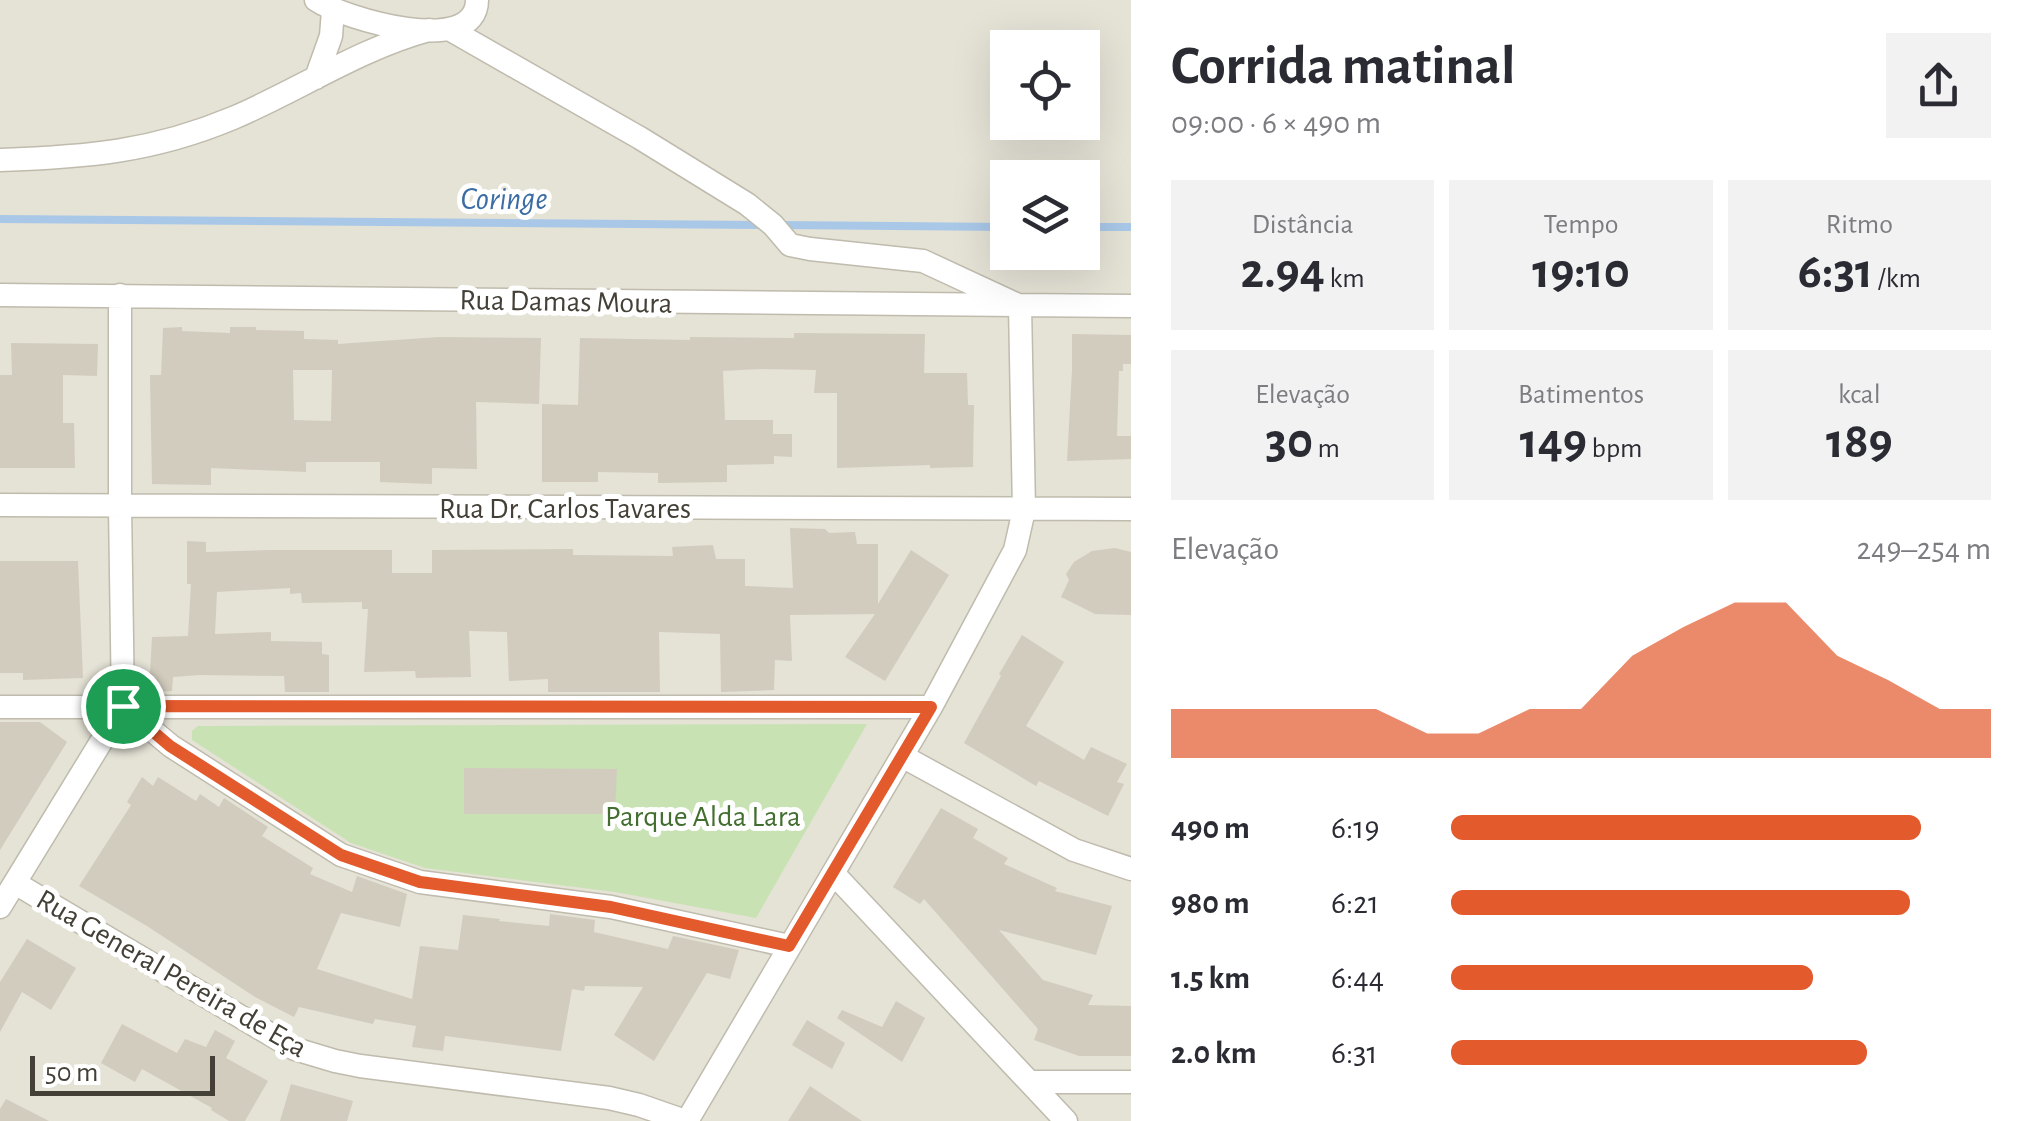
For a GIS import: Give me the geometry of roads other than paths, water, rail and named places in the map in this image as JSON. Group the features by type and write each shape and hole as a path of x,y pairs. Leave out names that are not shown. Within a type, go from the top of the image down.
{"street":[{"path":"0,160 80,157 179,138 232,118 383,45 458,27 475,14 477,0"},
{"path":"325,5 377,24 439,30 640,138 747,204 790,245 923,262 1020,306 1024,510 1015,550 931,707 686,1121"},
{"path":"316,78 331,36 325,5"},
{"name":"Rua Damas Moura","path":"0,295 1131,306"},
{"path":"0,907 123,706 120,296"},
{"name":"Rua Dr. Carlos Tavares","path":"0,505 1131,510"},
{"path":"123,706 170,746 341,855 420,882 611,907 789,946"},
{"path":"0,707 931,707"},
{"path":"902,756 1074,850 1131,869"},
{"path":"832,873 1066,1121"},
{"name":"Rua General Pereira de Eça","path":"14,883 283,1043 314,1056 360,1066 609,1098 686,1121"},
{"path":"1030,1082 1131,1082"}],"waterway":[{"name":"Coringe","path":"0,219 760,225"},
{"name":"Coringe","path":"779,225 990,227"},
{"name":"Coringe","path":"1100,227 1131,227"}],"park label":[{"name":"Parque Alda Lara","path":"703,816"}]}
